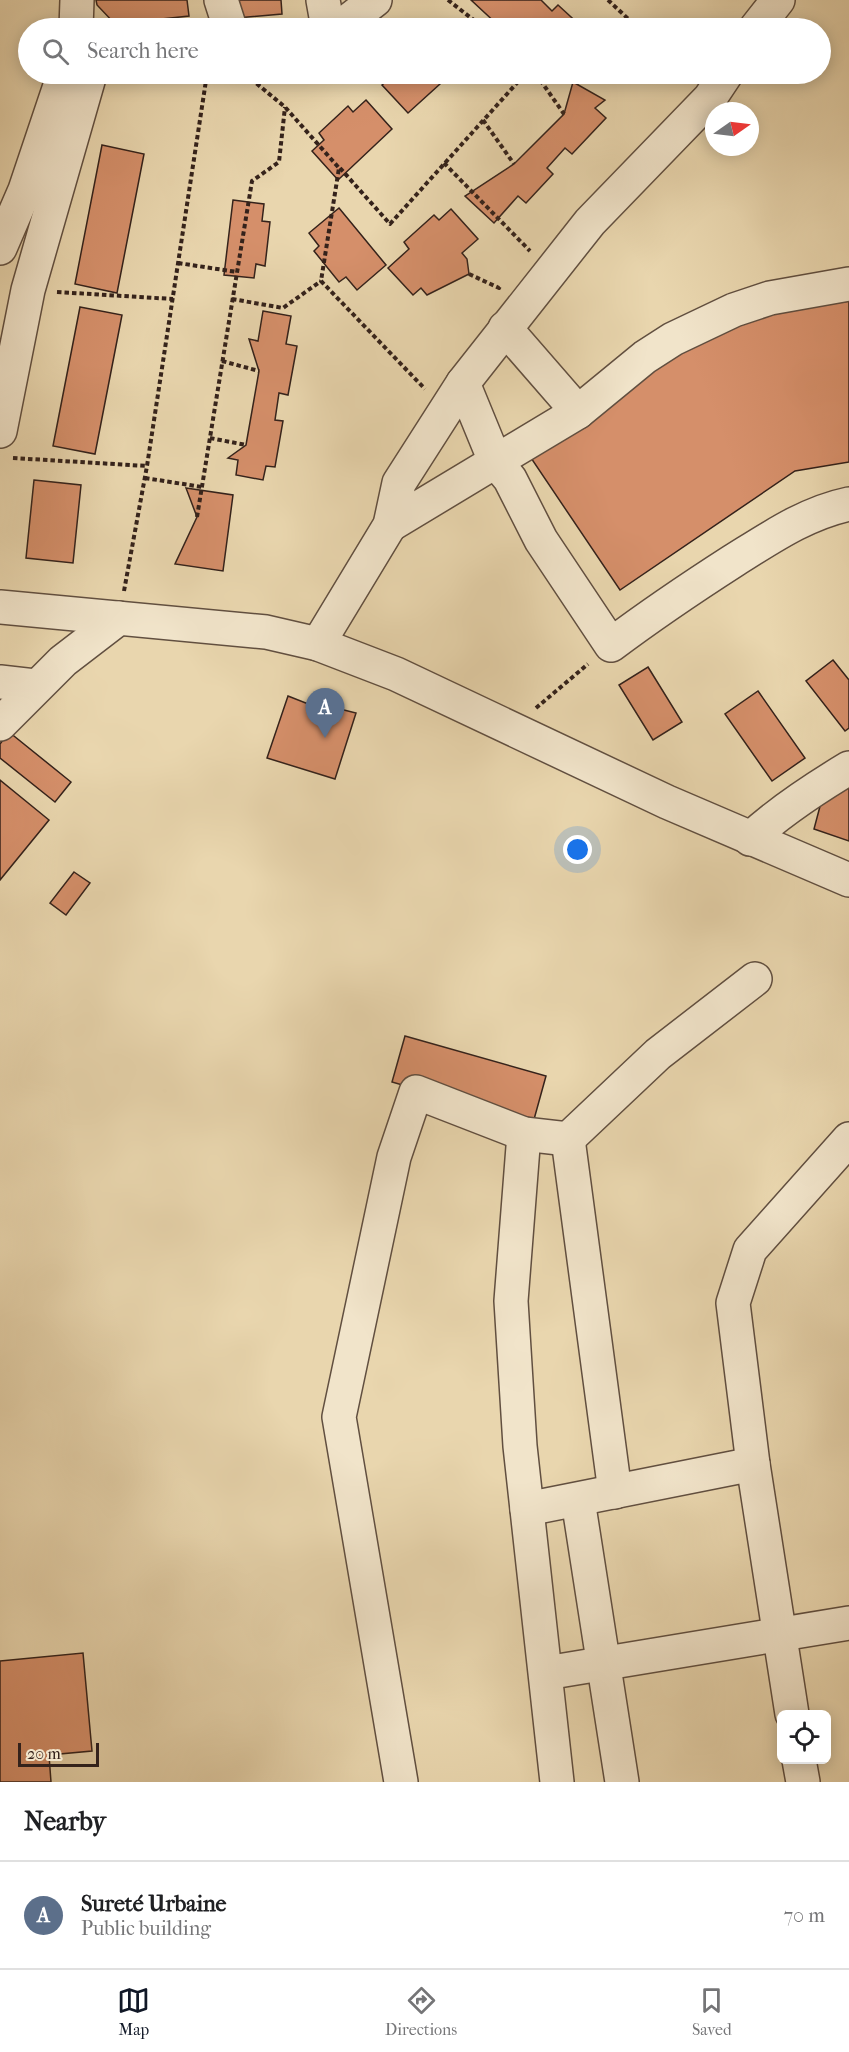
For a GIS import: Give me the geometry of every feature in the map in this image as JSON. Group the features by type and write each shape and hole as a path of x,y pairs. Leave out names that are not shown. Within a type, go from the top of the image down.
{"street":[{"path":"76,18 77,0"},
{"path":"221,0 227,18"},
{"path":"322,0 326,18"},
{"path":"352,18 375,0"},
{"path":"764,18 778,0"},
{"path":"0,248 25,190 61,84"},
{"path":"6,444 28,290 87,84"},
{"path":"318,644 390,525 399,483 444,409 590,222 710,98 719,84"},
{"path":"390,525 578,412 645,357 673,339 712,319 770,298 849,284"},
{"path":"505,328 578,412"},
{"path":"463,383 495,461 510,479 541,540 611,645 666,604 760,545 816,513 849,504"},
{"path":"0,607 266,632 318,644 396,675 750,839 849,880"},
{"path":"0,724 35,686 119,618"},
{"path":"0,682 35,686"},
{"path":"750,839 795,802 849,768"},
{"path":"400,1782 339,1417 394,1157 416,1092 524,1134 568,1139 658,1054 755,980"},
{"path":"524,1134 511,1301 520,1446 557,1782"},
{"path":"791,1710 753,1464 733,1303 750,1250 849,1138"},
{"path":"568,1139 615,1492"},
{"path":"527,1509 753,1464"},
{"path":"578,1500 606,1664 622,1782"},
{"path":"546,1673 849,1623"},
{"path":"800,1764 803,1782"}],"path":[{"path":"448,0 471,18"},
{"path":"608,0 627,18"},
{"path":"119,618 147,466 205,84"},
{"path":"257,84 285,107 390,224 516,84"},
{"path":"543,84 564,114"},
{"path":"197,517 252,181 279,162 285,107"},
{"path":"483,120 514,164"},
{"path":"444,163 532,253 525,260"},
{"path":"232,299 283,308 321,281 339,168"},
{"path":"178,263 237,272"},
{"path":"469,274 499,288 505,281"},
{"path":"321,281 444,409"},
{"path":"28,290 173,299"},
{"path":"222,361 259,371"},
{"path":"210,438 246,445"},
{"path":"6,444 147,466"},
{"path":"145,478 201,487"},
{"path":"513,728 611,645"}],"building":[{"path":"96,0 187,0 189,16 109,18 97,5"},
{"path":"236,0 281,0 282,14 237,18"},
{"path":"471,0 541,0 552,11 558,5 572,18 490,18"},
{"path":"383,84 440,84 408,113"},
{"path":"572,84 577,84 605,100 595,108 606,118 572,154 565,148 547,168 553,174 526,203 518,196 494,223 465,196 514,164 564,114"},
{"path":"366,100 392,129 338,180 312,151 324,140 319,133 348,106 353,112"},
{"path":"102,145 144,154 117,293 75,284"},
{"path":"233,200 264,204 262,221 270,222 265,266 256,264 254,278 224,275"},
{"path":"339,208 386,265 357,290 346,277 339,282 314,251 319,246 309,233"},
{"path":"451,209 478,239 462,253 467,259 469,274 427,295 421,288 413,295 388,268 409,249 404,242 434,215 439,220"},
{"path":"849,301 849,462 795,471 620,590 527,452 719,321"},
{"path":"80,307 122,315 95,454 53,446"},
{"path":"263,311 291,316 286,344 297,346 288,395 279,393 275,420 283,421 275,467 266,466 263,480 236,475 238,460 228,458 246,445 259,371 249,339 258,341"},
{"path":"34,480 81,485 73,563 26,558"},
{"path":"186,488 233,495 223,571 175,564 197,517"},
{"path":"833,660 849,680 849,728 845,731 806,681"},
{"path":"648,667 682,722 653,740 619,685"},
{"path":"758,691 805,758 772,781 725,714"},
{"path":"288,696 336,715 336,708 356,713 335,779 267,758"},
{"path":"9,732 71,782 55,802 0,758 0,744"},
{"path":"849,778 849,841 814,829 823,795"},
{"path":"0,780 49,820 0,880"},
{"path":"74,872 90,883 66,915 50,903"},
{"path":"405,1036 546,1076 533,1123 392,1082"},
{"path":"83,1653 92,1751 49,1755 51,1782 0,1782 0,1661"}],"place":[{"name":"Sureté Urbaine","path":"325,738"}]}
